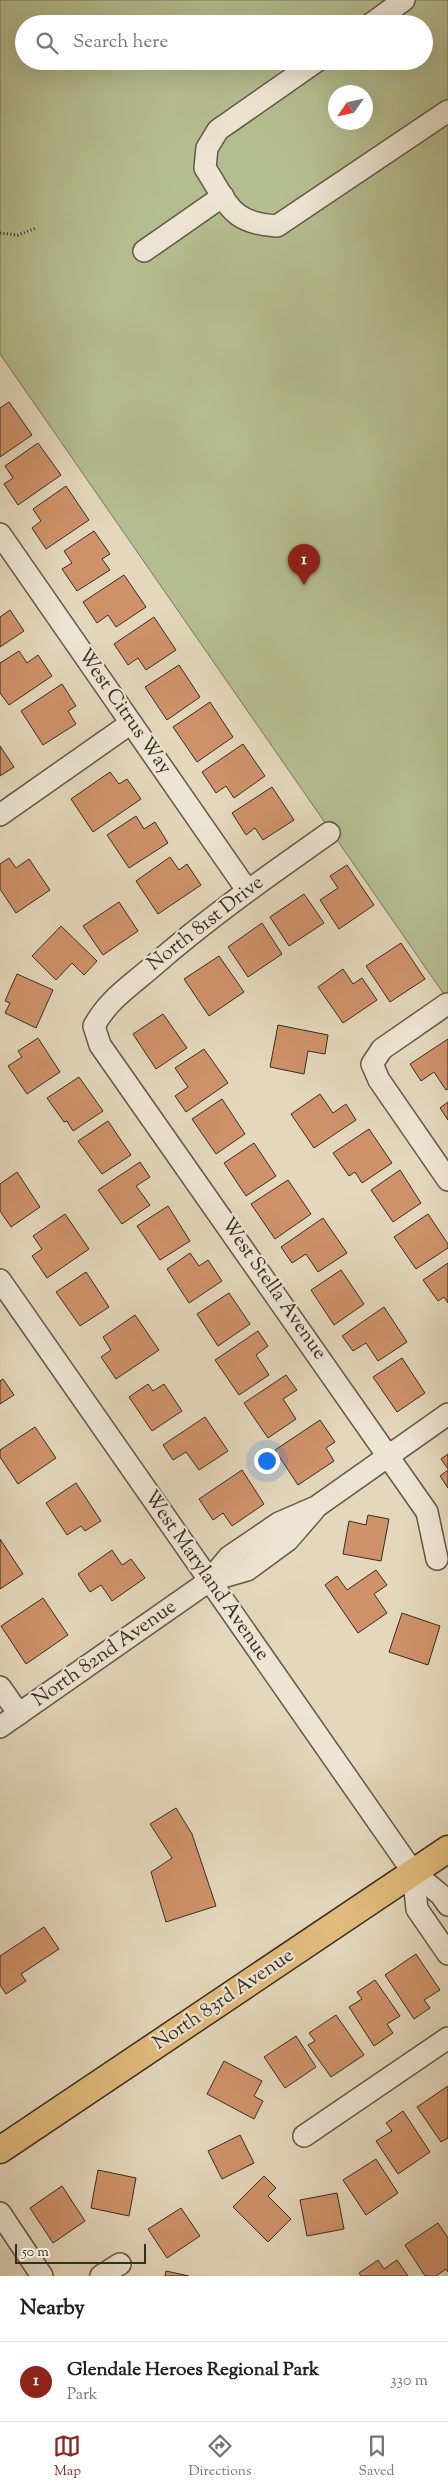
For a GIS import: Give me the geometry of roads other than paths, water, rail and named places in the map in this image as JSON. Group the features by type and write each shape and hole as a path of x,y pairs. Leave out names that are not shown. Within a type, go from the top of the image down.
{"main road":[{"name":"North 83rd Avenue","path":"0,2150 448,1849"}],"street":[{"path":"383,15 404,0"},
{"path":"304,70 218,130 207,148 205,168 236,215 255,225 277,226 448,111"},
{"path":"144,251 223,196"},
{"name":"West Citrus Way","path":"0,534 247,890"},
{"path":"0,815 131,723"},
{"name":"North 81st Drive","path":"94,1026 103,1008 193,932 247,890 328,833"},
{"path":"447,1004 382,1049 372,1064 379,1080 448,1180"},
{"name":"West Stella Avenue","path":"94,1026 100,1045 389,1455 427,1512 436,1559"},
{"name":"West Maryland Avenue","path":"0,1280 413,1872 441,1895 448,1905"},
{"name":"North 82nd Avenue","path":"0,1727 210,1581 229,1557 279,1523 316,1507 448,1414"},
{"path":"0,1687 19,1714"},
{"name":"West Maryland Avenue","path":"413,1872 417,1909 448,1954"},
{"path":"304,2136 448,2038"},
{"path":"0,2213 42,2276"},
{"path":"101,2276 120,2264"}],"place":[{"name":"Glendale Heroes Regional Park","path":"304,585"}]}
